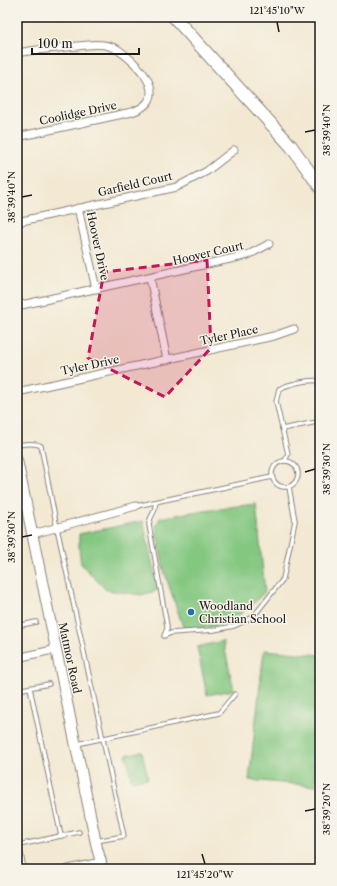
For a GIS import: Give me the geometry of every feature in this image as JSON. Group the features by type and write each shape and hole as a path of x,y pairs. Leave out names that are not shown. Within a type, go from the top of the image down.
{"highway":[{"path":"174,17 290,146 320,187"}],"street":[{"name":"Coolidge Drive","path":"17,53 96,44 108,45 116,48 136,65 146,76 151,86 150,97 143,108 132,112 17,138"},
{"name":"Garfield Court","path":"17,222 177,187 207,171 234,150"},
{"name":"Hoover Drive","path":"78,208 96,289"},
{"name":"Hoover Court","path":"150,278 248,255 269,244"},
{"name":"Hoover Drive","path":"17,306 150,278"},
{"path":"150,278 167,360"},
{"name":"Tyler Place","path":"167,360 274,336 294,329"},
{"name":"Tyler Drive","path":"17,392 167,360"},
{"name":"Matmor Road","path":"17,460 101,865"},
{"path":"33,534 136,506"},
{"path":"17,658 56,649"},
{"path":"68,869 101,865"}],"lane":[{"path":"285,462 288,454 276,402 279,389 284,386 314,380 320,381"},
{"path":"282,429 317,422 320,420"},
{"path":"17,445 38,444 41,446 57,528 124,836 95,841"},
{"path":"281,462 285,462 293,464 298,472 294,484 289,487 281,487 277,485 272,477 273,470 281,462"},
{"path":"136,506 272,477"},
{"path":"155,502 156,508 149,521 149,525 167,626 164,636 171,633 214,630 234,626 253,617 283,579 295,521 289,487"},
{"path":"17,625 36,622"},
{"path":"17,690 48,684"},
{"path":"30,688 62,836"},
{"path":"76,744 219,713 235,694"},
{"path":"19,845 79,832"},
{"path":"17,835 24,869"}],"highlighted area":[{"path":"207,260 211,348 165,397 88,358 104,272"}],"green space":[{"path":"256,504 265,592 247,609 229,621 208,628 183,627 164,571 156,526 160,518 203,510"},
{"path":"143,521 158,590 142,595 106,590 81,564 79,534"},
{"path":"223,641 234,690 207,695 197,647"},
{"path":"264,650 320,655 320,722 315,786 249,780"},
{"path":"142,751 148,778 132,781 126,755"}],"place":[{"name":"Woodland Christian School","path":"191,612"}]}
